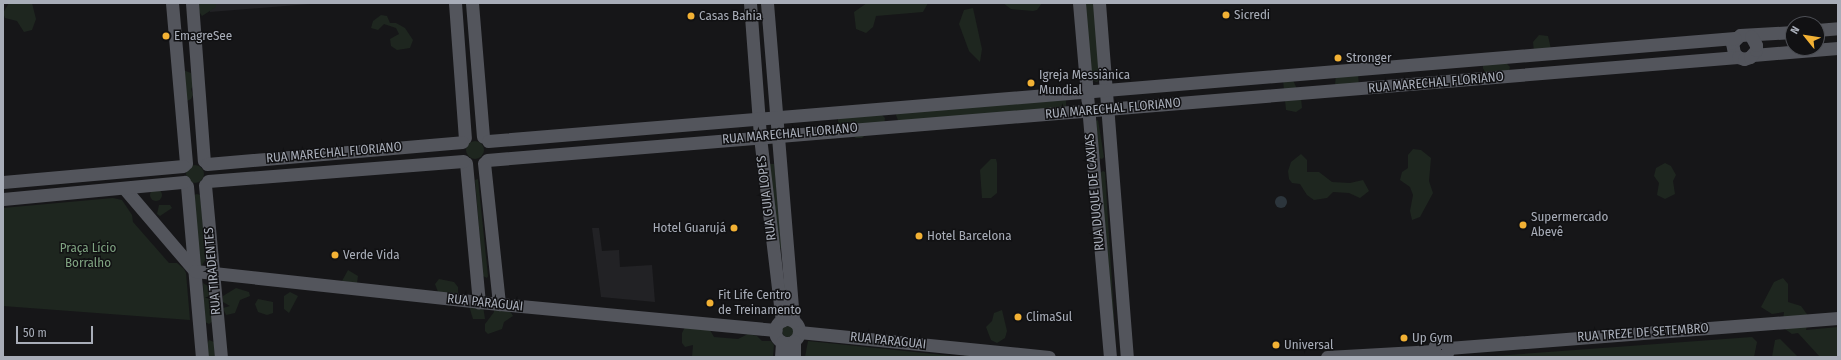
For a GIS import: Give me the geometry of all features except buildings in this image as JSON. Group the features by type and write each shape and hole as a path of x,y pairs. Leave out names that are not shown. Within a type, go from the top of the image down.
{"main road":[{"path":"455,3 464,140 459,151 464,162 479,302"},
{"path":"472,3 486,139 490,150 486,162 499,304"},
{"name":"RUA GUIA LOPES","path":"750,3 760,136 788,331 794,357"},
{"name":"RUA GUIA LOPES","path":"767,3 778,135 788,331 782,357"},
{"name":"RUA DUQUE DE CAXIAS","path":"1079,3 1110,357"},
{"name":"RUA DUQUE DE CAXIAS","path":"1099,3 1128,357"},
{"path":"186,184 181,176 185,164 172,9 192,8 205,163 210,171 206,183 197,188 186,184 8,198 7,182 185,164 193,159 205,163"},
{"path":"1825,29 1838,28"},
{"name":"RUA MARECHAL FLORIANO","path":"486,139 776,117 1735,38 1743,34 1751,36 1785,33"},
{"path":"1751,36 1756,45 1753,55"},
{"path":"1735,38 1732,48 1738,57"},
{"name":"RUA MARECHAL FLORIANO","path":"1825,49 1838,48"},
{"name":"RUA MARECHAL FLORIANO","path":"486,162 760,136 1171,105 1738,57 1744,59 1753,55 1785,52"},
{"path":"1315,72 1317,92"},
{"path":"1169,85 1171,105"},
{"path":"464,140 475,135 486,139"},
{"name":"RUA MARECHAL FLORIANO","path":"205,163 464,140"},
{"path":"464,162 476,166 486,162"},
{"name":"RUA MARECHAL FLORIANO","path":"206,183 464,162"},
{"path":"1093,164 1111,162"},
{"name":"RUA TIRADENTES","path":"206,183 221,357"},
{"name":"RUA TIRADENTES","path":"186,184 202,357"},
{"path":"124,188 195,271"},
{"name":"RUA PARAGUAI","path":"195,271 479,302 1048,357"},
{"name":"RUA TREZE DE SETEMBRO","path":"1327,357 1434,351 1442,356 1448,348 1838,318"},
{"path":"1114,357 1122,354 1128,357"}],"shaded area":[{"path":"210,3 322,3 210,12"},
{"path":"1281,196 1285,198 1287,202 1285,206 1281,208 1277,206 1275,202 1277,198"},
{"path":"592,228 599,228 602,251 619,250 620,267 652,265 655,302 601,297"}],"green space":[{"path":"9,3 32,3 36,19 32,30 24,32 17,21 5,18 3,13"},
{"path":"198,3 216,3 216,7 202,16 198,10"},
{"path":"867,3 928,3 923,12 876,16 873,27 866,33 856,29 854,12"},
{"path":"1003,3 1042,3 1037,10 1033,11 1011,9"},
{"path":"1079,3 1096,3 1103,76 1097,82 1088,79"},
{"path":"973,8 982,49 980,62 969,51 959,24 964,10"},
{"path":"381,15 387,16 390,23 396,23 405,28 413,40 410,48 397,50 391,46 390,39 399,34 396,28 384,24 378,30 371,28 373,21"},
{"path":"1539,35 1548,36 1551,49 1534,52 1533,42"},
{"path":"1505,62 1510,67 1509,71 1483,72 1483,64"},
{"path":"183,70 191,73 194,85 191,89 193,95 191,99 185,102"},
{"path":"1336,73 1358,74 1359,86 1335,86"},
{"path":"1283,80 1293,80 1301,98 1302,108 1296,112 1286,110"},
{"path":"1066,100 1066,106 1011,124 899,123 896,115 898,111"},
{"path":"882,115 885,118 884,127 868,132 862,138 856,138 836,126 839,116"},
{"path":"1098,120 1104,157 1102,159 1099,158 1096,121"},
{"path":"475,141 481,144 484,150 481,156 475,159 469,156 466,150 469,144"},
{"path":"1413,149 1421,150 1431,158 1429,181 1433,193 1420,217 1412,220 1410,211 1413,195 1410,187 1400,180 1402,172 1408,168 1408,155"},
{"path":"1301,154 1307,160 1307,172 1319,172 1332,182 1350,183 1363,180 1369,191 1360,198 1349,193 1333,192 1327,198 1314,200 1307,195 1300,184 1292,183 1289,179 1288,171 1291,162"},
{"path":"991,159 996,159 997,163 997,193 991,198 982,198 980,170"},
{"path":"1665,163 1671,166 1676,175 1673,181 1675,194 1665,199 1657,195 1659,183 1654,176 1656,168"},
{"path":"770,164 774,164 782,248 777,247 766,170"},
{"path":"195,165 201,168 204,174 201,180 195,183 189,180 186,174 189,168"},
{"path":"1103,171 1105,172 1116,347 1100,173"},
{"path":"478,179 487,278 483,276 475,180"},
{"path":"154,189 158,189 162,195 158,201 154,201 150,197 150,193"},
{"path":"194,195 200,195 206,259 200,268"},
{"name":"Praça Lício Borralho","path":"113,198 122,200 132,215 133,222 169,263 177,263 184,269 186,273 190,320 3,306 3,208"},
{"path":"159,205 170,205 172,208 160,216 157,214"},
{"path":"348,270 358,276 357,283 342,281"},
{"path":"1783,278 1788,284 1788,302 1801,306 1809,317 1806,330 1838,327 1838,357 1820,357 1798,333 1792,334 1782,327 1784,312 1772,314 1761,307 1774,282"},
{"path":"439,279 454,282 458,287 458,296 438,292 435,284"},
{"path":"203,283 208,286 212,322 209,324 205,322"},
{"path":"236,288 249,292 250,296 240,300 235,313 226,315 223,308 230,306 223,302 223,296"},
{"path":"290,292 298,296 289,313 284,309 284,296"},
{"path":"258,299 273,302 273,313 267,315 258,312 255,304"},
{"path":"469,306 483,306 485,319 473,319"},
{"path":"494,308 509,309 513,316 504,322 502,329 488,334 485,331 485,324 494,312"},
{"path":"1002,310 1007,331 1005,338 997,343 991,340 986,327 992,321 994,313"},
{"path":"786,325 790,325 794,331 790,337 786,337 782,333 782,329"},
{"path":"685,327 710,330 714,337 738,339 748,334 757,336 762,341 771,341 774,345 773,357 692,357 693,345 685,347 682,343 682,333"},
{"path":"1752,337 1757,342 1754,357 1481,357"},
{"path":"1780,339 1798,357 1772,357 1775,340"},
{"path":"209,340 214,342 215,357 201,357"},
{"path":"808,341 963,357 805,357"},
{"path":"966,353 988,357 963,357"}],"place":[{"name":"Sicredi","path":"1226,15"},
{"name":"Casas Bahia","path":"691,16"},
{"name":"EmagreSee","path":"166,36"},
{"name":"Stronger","path":"1338,58"},
{"name":"Igreja Messiânica Mundial","path":"1031,83"},
{"name":"Supermercado Abevê","path":"1523,225"},
{"name":"Hotel Guarujá","path":"734,228"},
{"name":"Hotel Barcelona","path":"919,236"},
{"name":"Verde Vida","path":"335,255"},
{"name":"Fit Life Centro de Treinamento","path":"710,303"},
{"name":"ClimaSul","path":"1018,317"},
{"name":"Up Gym","path":"1404,338"},
{"name":"Universal","path":"1276,345"}]}
